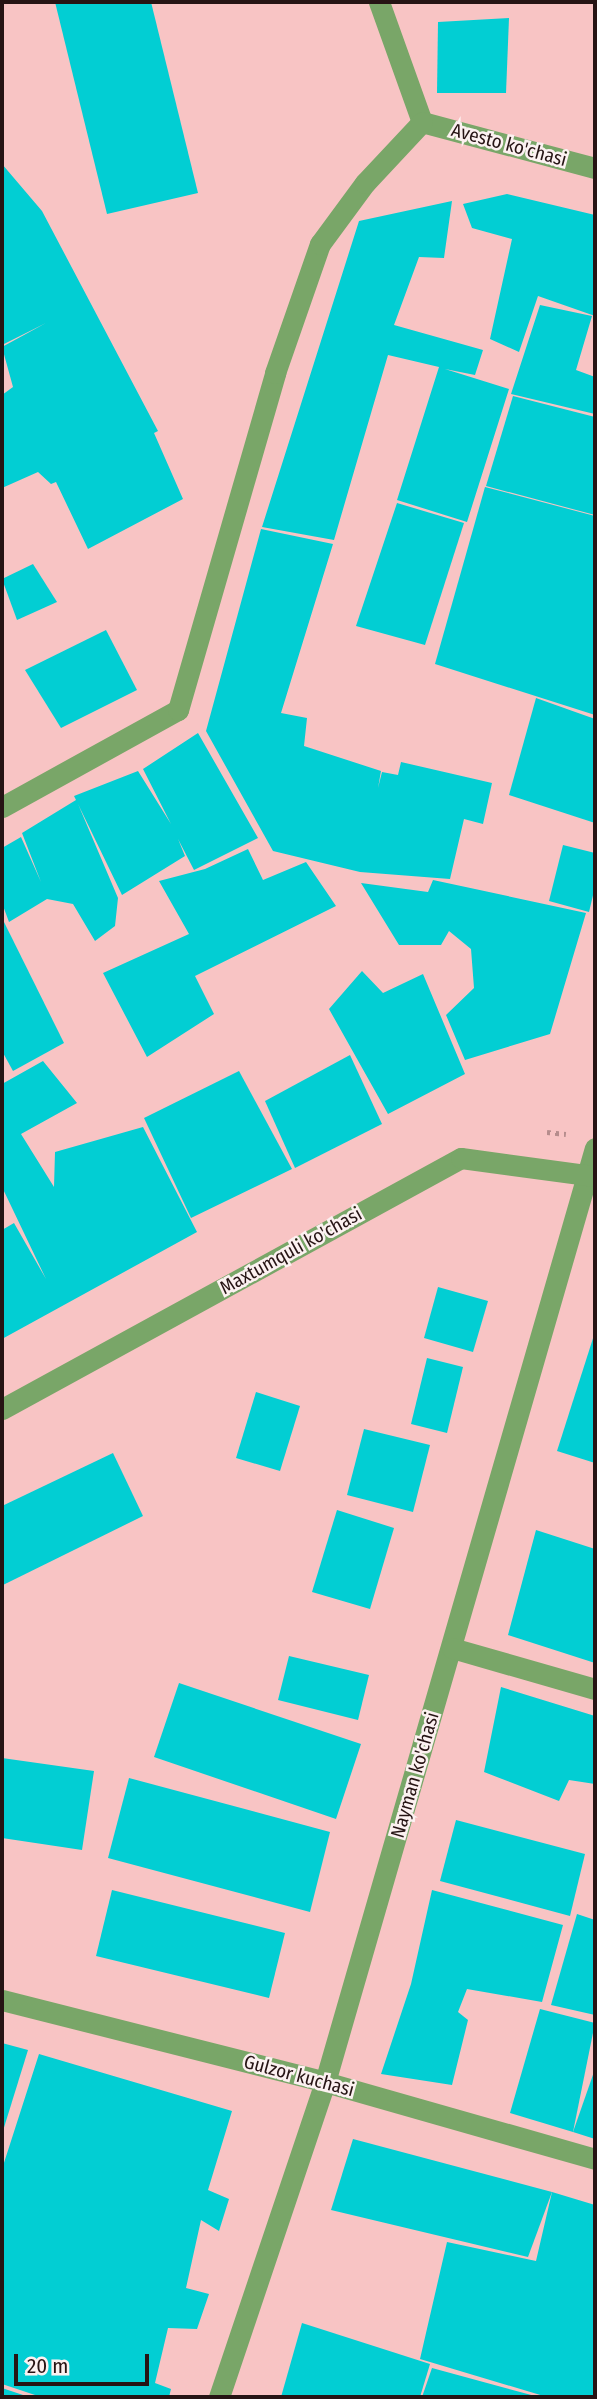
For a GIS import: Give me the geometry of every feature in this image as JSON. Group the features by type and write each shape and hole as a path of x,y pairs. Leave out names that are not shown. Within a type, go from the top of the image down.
{"street":[{"path":"2,807 178,710 275,373 320,244 365,183 422,121 379,2"},
{"name":"Avesto ko'chasi","path":"422,121 595,168"},
{"name":"Nayman ko'chasi","path":"219,2397 325,2082 592,1175 595,1148"},
{"name":"Maxtumquli ko'chasi","path":"2,1409 461,1158 592,1175"},
{"path":"452,1648 595,1689"},
{"name":"Gulzor kuchasi","path":"2,2000 325,2082 595,2159"}],"building":[{"path":"55,2 151,2 198,193 107,214"},
{"path":"509,18 506,93 437,93 438,22"},
{"path":"2,164 42,211 158,431 154,433 183,499 88,549 56,482 51,484 38,472 2,488 2,395 13,387 2,347 46,323 2,345"},
{"path":"507,194 595,215 595,316 538,296 519,352 490,339 512,239 472,228 463,204"},
{"path":"452,201 444,258 419,257 394,325 483,350 475,375 445,369 509,389 467,522 397,500 439,367 388,355 334,540 262,527 359,221"},
{"path":"540,305 592,316 576,370 595,377 595,414 511,394"},
{"path":"513,396 595,417 595,515 486,486"},
{"path":"485,487 595,516 595,715 435,664"},
{"path":"397,503 464,523 425,645 356,626"},
{"path":"261,529 333,544 281,713 307,718 304,746 381,771 378,788 382,772 398,775 401,762 492,783 483,824 464,819 450,879 360,872 273,851 206,731"},
{"path":"33,564 57,602 17,620 2,579"},
{"path":"106,630 137,690 61,728 25,670"},
{"path":"536,698 595,719 595,823 509,795"},
{"path":"198,733 258,838 194,870 178,839 185,856 122,895 78,804 118,898 115,926 95,941 73,904 47,899 9,922 2,903 2,848 21,837 41,882 22,833 76,800 74,796 138,771 171,824 143,769"},
{"path":"563,845 595,853 595,887 589,912 549,901"},
{"path":"248,849 263,880 306,862 336,906 195,976 214,1014 147,1057 103,973 189,934 159,881 205,869"},
{"path":"433,880 586,913 550,1034 465,1060 446,1015 474,988 471,949 449,931 441,945 399,945 361,883 428,892"},
{"path":"2,918 64,1043 13,1071 2,1051"},
{"path":"362,971 383,993 423,974 465,1074 388,1114 329,1009"},
{"path":"350,1055 382,1124 295,1168 265,1101"},
{"path":"43,1061 77,1103 21,1134 54,1187 55,1152 143,1127 197,1232 2,1339 2,1230 14,1223 46,1279 2,1187 2,1084"},
{"path":"239,1071 292,1169 191,1218 144,1118"},
{"path":"438,1287 488,1301 473,1352 424,1338"},
{"path":"595,1332 595,1463 557,1451"},
{"path":"427,1358 463,1367 447,1433 411,1424"},
{"path":"256,1392 300,1406 280,1471 236,1458"},
{"path":"364,1429 430,1445 413,1512 347,1495"},
{"path":"113,1453 143,1516 3,1585 2,1506"},
{"path":"337,1510 394,1528 370,1609 312,1592"},
{"path":"536,1530 595,1549 595,1663 508,1635"},
{"path":"289,1656 369,1675 358,1720 278,1700"},
{"path":"179,1683 361,1744 336,1819 154,1757"},
{"path":"501,1687 595,1716 595,1784 569,1780 559,1801 484,1772"},
{"path":"2,1758 94,1771 82,1850 2,1838"},
{"path":"129,1778 330,1832 310,1912 108,1858"},
{"path":"456,1820 585,1854 570,1916 440,1881"},
{"path":"112,1890 285,1933 269,1998 96,1956"},
{"path":"432,1890 563,1925 542,2002 467,1989 458,2012 468,2020 452,2085 381,2074 411,1984"},
{"path":"577,1914 595,1920 595,2015 551,2005"},
{"path":"540,2009 595,2023 573,2132 510,2113"},
{"path":"2,2043 28,2050 2,2134"},
{"path":"39,2054 232,2111 208,2190 229,2199 219,2231 201,2220 186,2288 209,2294 197,2329 168,2328 155,2383 171,2389 169,2397 41,2397 2,2384 2,2169"},
{"path":"595,2069 595,2139 573,2132"},
{"path":"353,2139 552,2192 528,2257 331,2210"},
{"path":"552,2192 595,2205 595,2397 547,2397 420,2359 447,2242 536,2261"},
{"path":"302,2323 430,2364 420,2397 281,2397"},
{"path":"432,2368 535,2396 535,2397 422,2397"},
{"path":"2,2388 29,2397 2,2397"}]}
